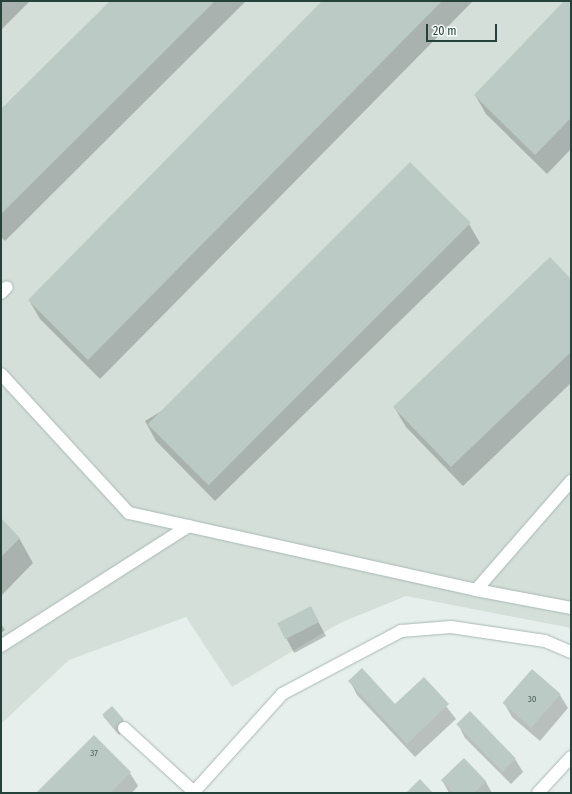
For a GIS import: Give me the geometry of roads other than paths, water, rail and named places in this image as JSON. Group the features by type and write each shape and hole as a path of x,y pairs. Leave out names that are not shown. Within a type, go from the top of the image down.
{"street":[{"path":"1,374 129,513 476,590 571,608"},
{"path":"476,590 571,481"},
{"path":"1,646 189,526"},
{"path":"124,728 193,792 282,694 401,631 451,627 545,641 571,652"},
{"path":"538,793 571,757"}]}
